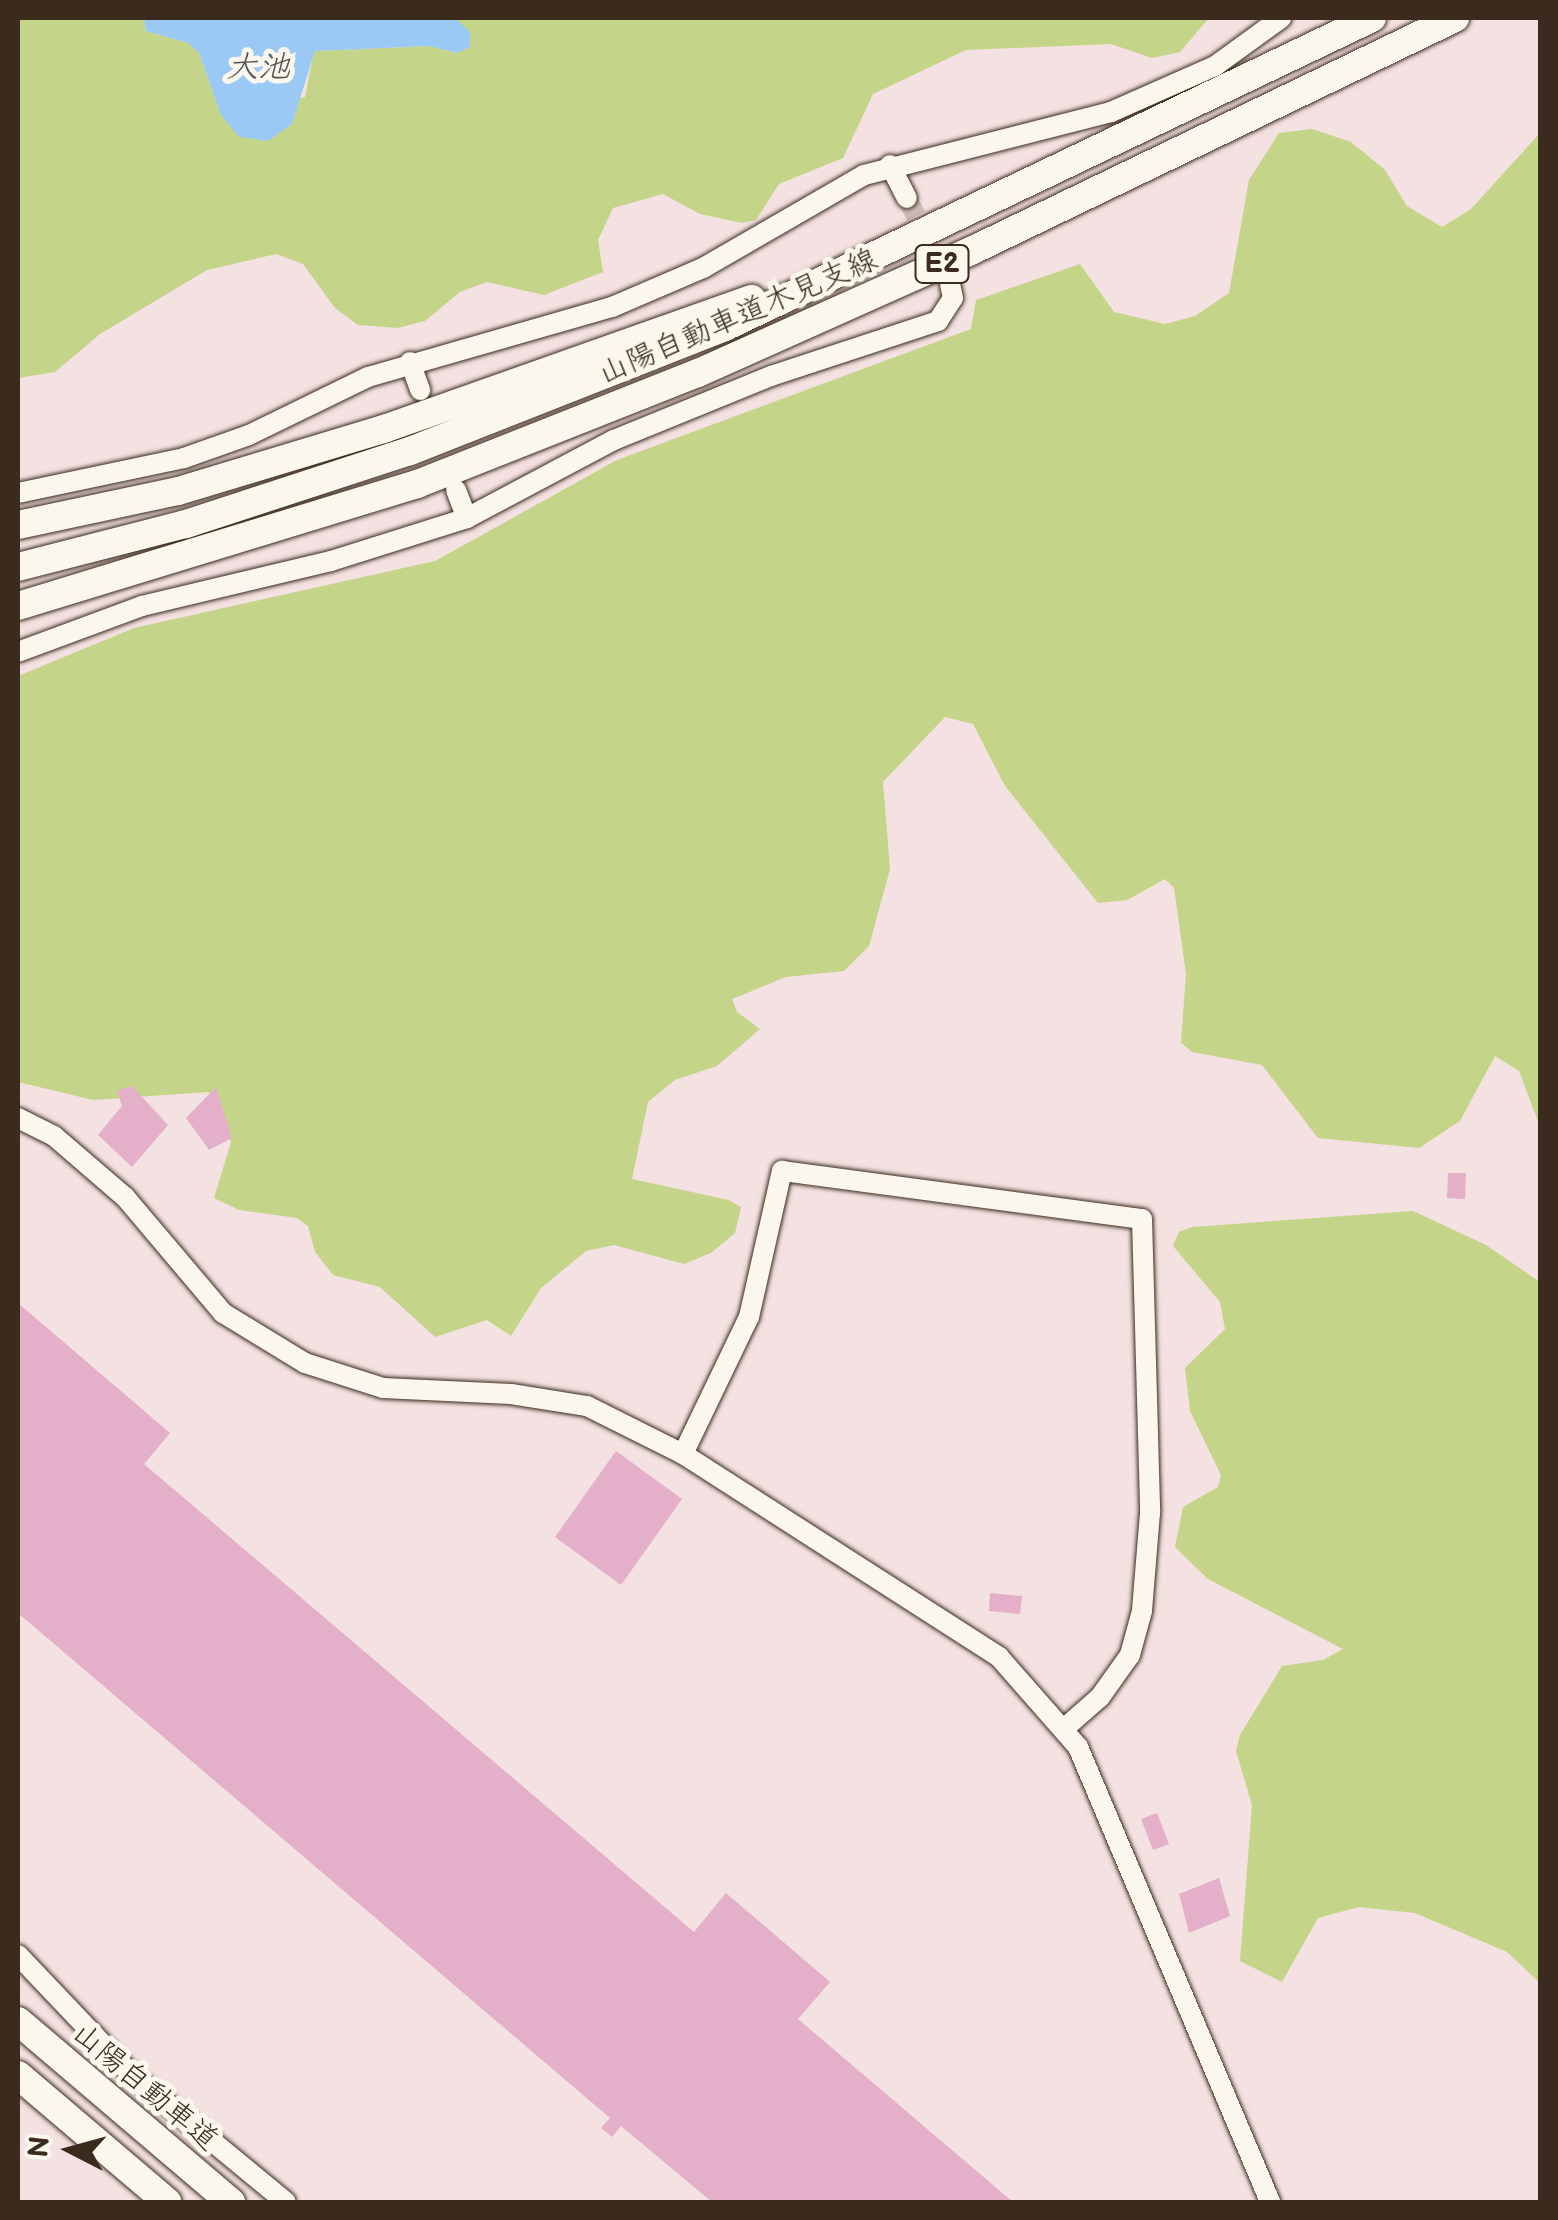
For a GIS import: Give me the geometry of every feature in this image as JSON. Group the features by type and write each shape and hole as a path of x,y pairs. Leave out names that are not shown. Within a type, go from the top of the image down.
{"highway":[{"name":"山陽自動車道木見支線","path":"845,272 1372,18"},
{"name":"山陽自動車道木見支線","path":"191,555 417,484 698,372 973,250 1455,18"},
{"name":"E2","path":"18,525 178,491 384,429 719,308 845,272"},
{"path":"18,568 186,524 410,451 725,326 845,272"},
{"path":"18,598 191,555"},
{"path":"18,606 191,555"},
{"name":"山陽自動車道","path":"18,2021 231,2202"},
{"path":"18,2075 166,2202"},
{"path":"18,2093 166,2202"}],"street":[{"path":"18,492 184,458 410,362 612,307 703,268 890,165 1110,112 1215,66 1281,18"},
{"path":"890,165 907,198"},
{"path":"18,652 142,606 331,561 467,518 614,440 771,376 938,321 953,298 950,284"},
{"path":"410,362 420,390"},
{"path":"456,490 467,518"},
{"path":"18,1118 54,1136 126,1197 224,1314 305,1363 382,1388 511,1394 586,1406 683,1454 999,1657 1066,1728 1270,2202"},
{"path":"683,1454 749,1317 782,1172 1142,1219 1150,1513 1142,1611 1130,1655 1100,1697 1066,1728"},
{"path":"18,1955 134,2076 286,2202"}],"green space":[{"path":"18,18 144,18 146,31 188,43 199,53 221,115 305,97 314,51 429,46 457,53 470,33 455,18 1209,18 1180,52 1152,58 1111,44 966,50 873,94 843,158 779,184 756,220 742,223 700,214 663,194 613,208 598,240 603,272 544,295 487,282 460,292 425,321 398,328 358,325 335,308 303,264 276,254 207,270 100,334 55,372 18,378"},
{"path":"1312,129 1351,142 1385,170 1407,206 1442,227 1470,210 1540,133 1540,1127 1519,1071 1495,1056 1460,1121 1419,1148 1318,1138 1262,1065 1192,1052 1181,1043 1186,974 1174,888 1165,879 1127,900 1098,903 1005,786 973,724 945,717 883,782 890,869 869,946 844,971 786,977 732,999 737,1012 760,1029 717,1066 675,1080 648,1102 632,1179 729,1200 741,1207 735,1233 711,1253 684,1264 614,1245 586,1251 541,1288 511,1336 487,1320 435,1337 380,1287 333,1275 315,1252 308,1226 297,1218 239,1210 214,1198 231,1142 219,1102 208,1092 93,1100 18,1082 18,676 134,628 435,561 617,460 971,329 976,300 1080,264 1114,312 1165,324 1195,316 1229,293 1249,180 1279,133"},
{"path":"1413,1211 1486,1245 1540,1282 1540,1983 1507,1952 1415,1913 1359,1907 1318,1918 1282,1982 1240,1961 1252,1805 1236,1751 1240,1735 1282,1666 1323,1660 1343,1649 1208,1579 1175,1547 1183,1507 1218,1487 1221,1475 1190,1411 1185,1368 1225,1329 1220,1302 1173,1246 1179,1232 1192,1227"}],"water":[{"name":"大池","path":"144,18 455,18 470,32 470,47 457,53 429,46 315,51 292,124 268,141 239,137 221,115 199,53 188,43 146,31"}],"building":[{"path":"132,1086 168,1125 132,1167 98,1135 122,1106 117,1091"},
{"path":"216,1087 232,1138 209,1150 186,1118"},
{"path":"1448,1173 1466,1173 1465,1199 1447,1198"},
{"path":"18,1303 170,1433 144,1464 694,1932 726,1893 830,1982 798,2019 1013,2202 712,2202 621,2126 612,2137 601,2128 610,2118 18,1613"},
{"path":"616,1451 682,1499 621,1585 555,1537"},
{"path":"990,1593 1022,1596 1020,1614 989,1611"},
{"path":"1157,1813 1169,1844 1153,1850 1141,1819"},
{"path":"1219,1878 1230,1916 1189,1933 1179,1894"}],"tunnel":[{"path":"907,198 945,273"}]}
